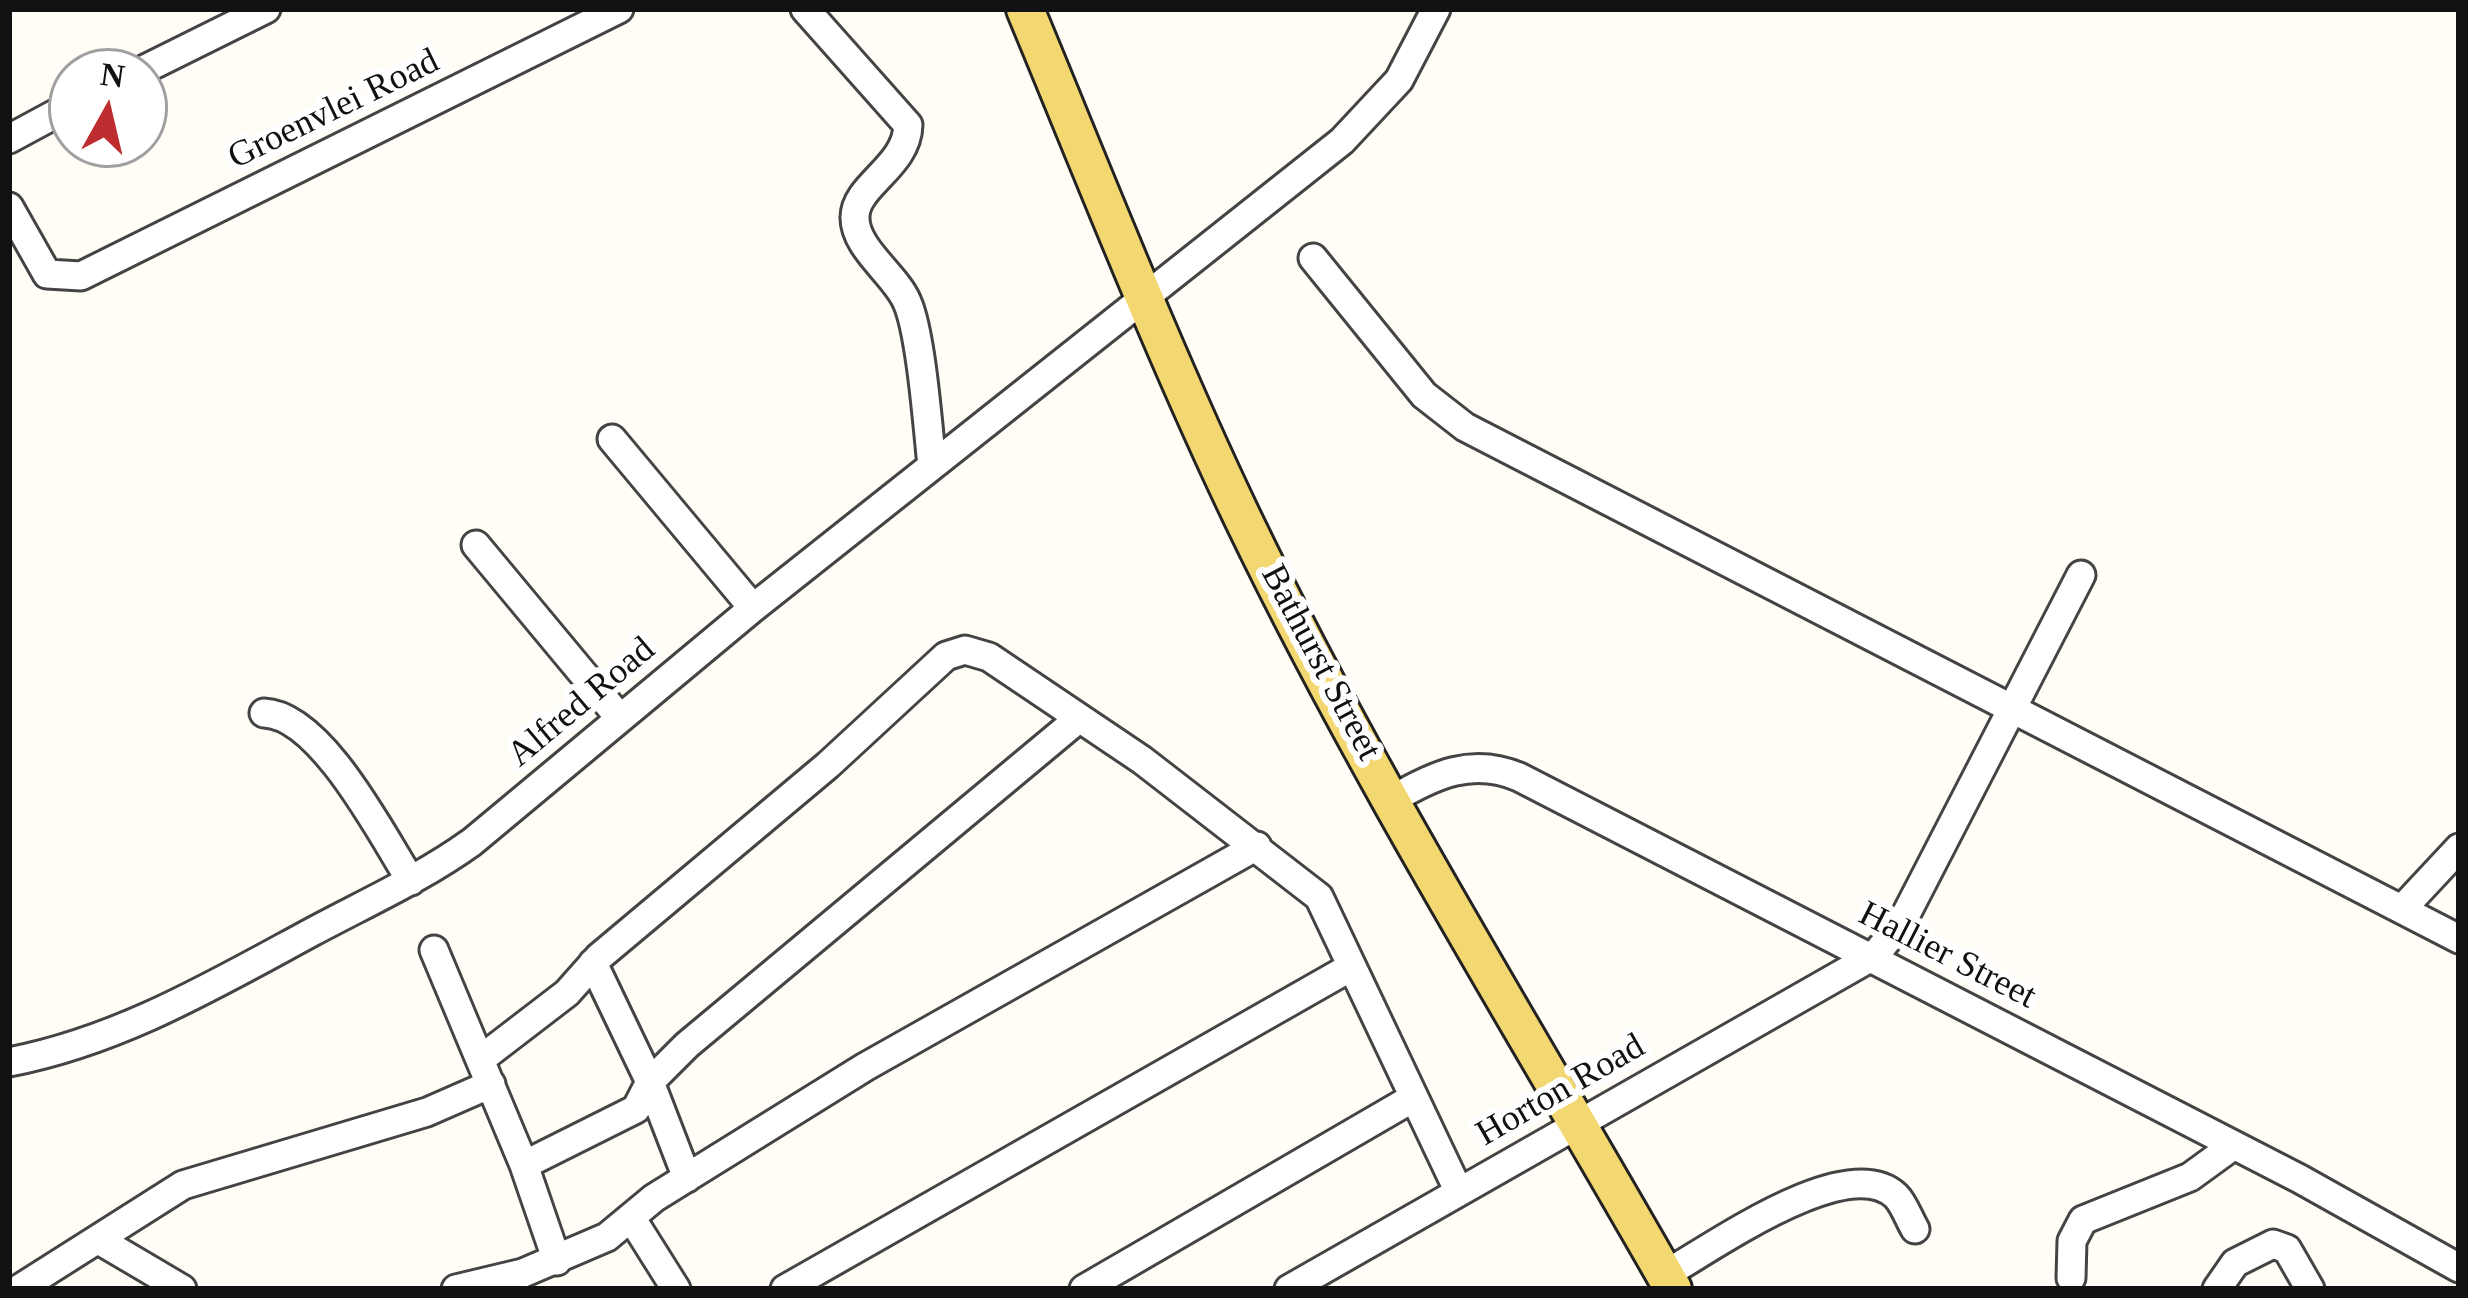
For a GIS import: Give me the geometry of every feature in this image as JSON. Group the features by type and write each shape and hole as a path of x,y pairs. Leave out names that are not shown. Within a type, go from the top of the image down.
{"main road":[{"name":"Bathurst Street","path":"1025,9 1142,299 1245,523 1393,799 1668,1282"}],"street":[{"path":"168,58 266,9"},
{"name":"Groenvlei Road","path":"9,207 47,274 81,276 619,9"},
{"path":"805,9 908,125 904,149 858,203 854,216 863,239 894,277 912,314 932,466"},
{"name":"Alfred Road","path":"9,1062 62,1050 159,1013 411,881 509,813 753,608 1364,122 1399,80 1436,9"},
{"path":"9,139 48,118"},
{"path":"1313,258 1439,411 2459,939"},
{"path":"612,439 753,608"},
{"path":"476,545 619,717"},
{"path":"1871,958 1903,922 2081,575"},
{"path":"19,1289 172,1190 427,1112 486,1072 593,963 954,652 989,657 1142,760 1319,898 1459,1192"},
{"path":"264,713 297,722 346,780 411,881"},
{"path":"524,1165 636,1109 650,1082 1077,720"},
{"name":"Hallier Street","path":"1393,799 1442,773 1502,770 2234,1145 2459,1268"},
{"path":"456,1289 557,1261 632,1219 654,1198 865,1067 1257,846"},
{"path":"2403,908 2459,848"},
{"path":"434,950 524,1165 557,1261"},
{"name":"Horton Road","path":"1289,1289 1871,958"},
{"path":"593,963 650,1082 687,1178"},
{"path":"785,1289 1351,967"},
{"path":"1084,1289 1413,1098"},
{"path":"2071,1278 2072,1241 2083,1220 2190,1178 2234,1145"},
{"path":"1668,1282 1826,1186 1886,1190 1899,1199 1915,1229"},
{"path":"632,1219 676,1289"},
{"path":"99,1240 182,1289"},
{"path":"2218,1289 2236,1263 2276,1244 2287,1249 2310,1289"}]}
